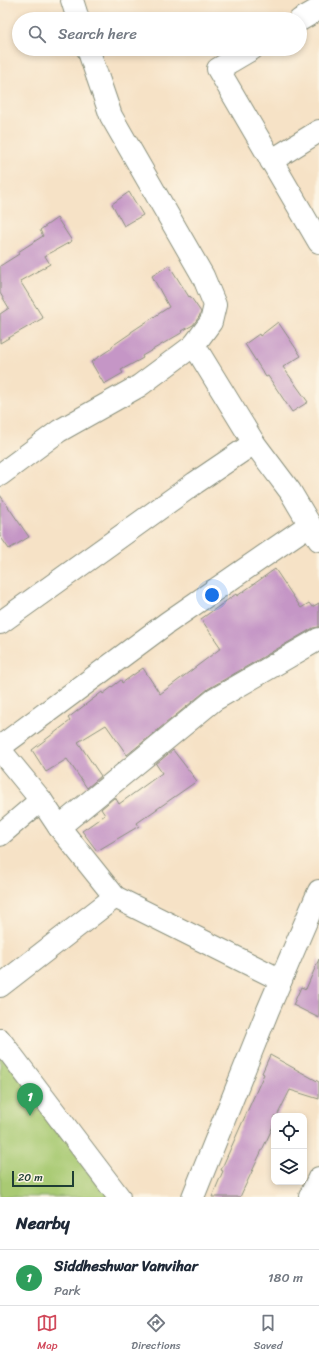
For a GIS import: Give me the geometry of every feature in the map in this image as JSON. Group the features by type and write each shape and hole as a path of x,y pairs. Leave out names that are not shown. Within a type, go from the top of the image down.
{"street":[{"path":"72,0 76,12"},
{"path":"307,16 319,9"},
{"path":"0,475 59,431 140,386 194,345 211,322 215,305 203,276 111,116 90,56"},
{"path":"240,56 218,69 319,242"},
{"path":"271,161 319,131"},
{"path":"194,345 254,443 290,491 314,533 166,623 0,749 115,897 281,980"},
{"path":"0,623 194,483 254,443"},
{"path":"60,827 214,700 319,639"},
{"path":"0,835 41,800"},
{"path":"193,1197 281,980 319,891"},
{"path":"0,986 115,897"},
{"path":"0,1040 118,1197"},
{"path":"310,1197 319,1178"}],"green space":[{"path":"0,1035 119,1197 0,1197"}],"building":[{"path":"129,192 143,215 124,226 112,204"},
{"path":"57,218 72,241 45,256 50,264 20,281 43,318 0,343 0,314 9,308 0,293 0,266 43,236 40,230"},
{"path":"169,265 189,297 190,296 201,312 199,317 193,325 142,356 143,358 121,370 123,373 104,384 91,362 112,348 112,346 131,332 169,307 152,276"},
{"path":"278,322 301,356 283,367 308,402 292,412 268,376 266,377 245,344 259,334 260,336"},
{"path":"0,495 29,537 9,549 0,536"},
{"path":"275,569 301,608 309,603 312,607 319,603 319,627 313,628 208,689 127,755 106,725 78,742 101,776 87,788 67,759 46,772 32,750 70,721 68,718 102,692 103,694 121,680 122,683 143,668 160,694 221,648 201,619"},
{"path":"173,750 197,781 137,823 139,826 97,851 82,831 105,815 101,809 115,797 119,804 162,773 156,764"},
{"path":"319,959 319,1018 293,1005 301,987 306,989"},
{"path":"270,1055 319,1082 319,1099 290,1090 278,1113 271,1113 271,1131 240,1197 212,1197 223,1171 221,1170 264,1074 262,1073"}],"place":[{"name":"Siddheshwar Vanvihar","path":"30,1116"}]}
